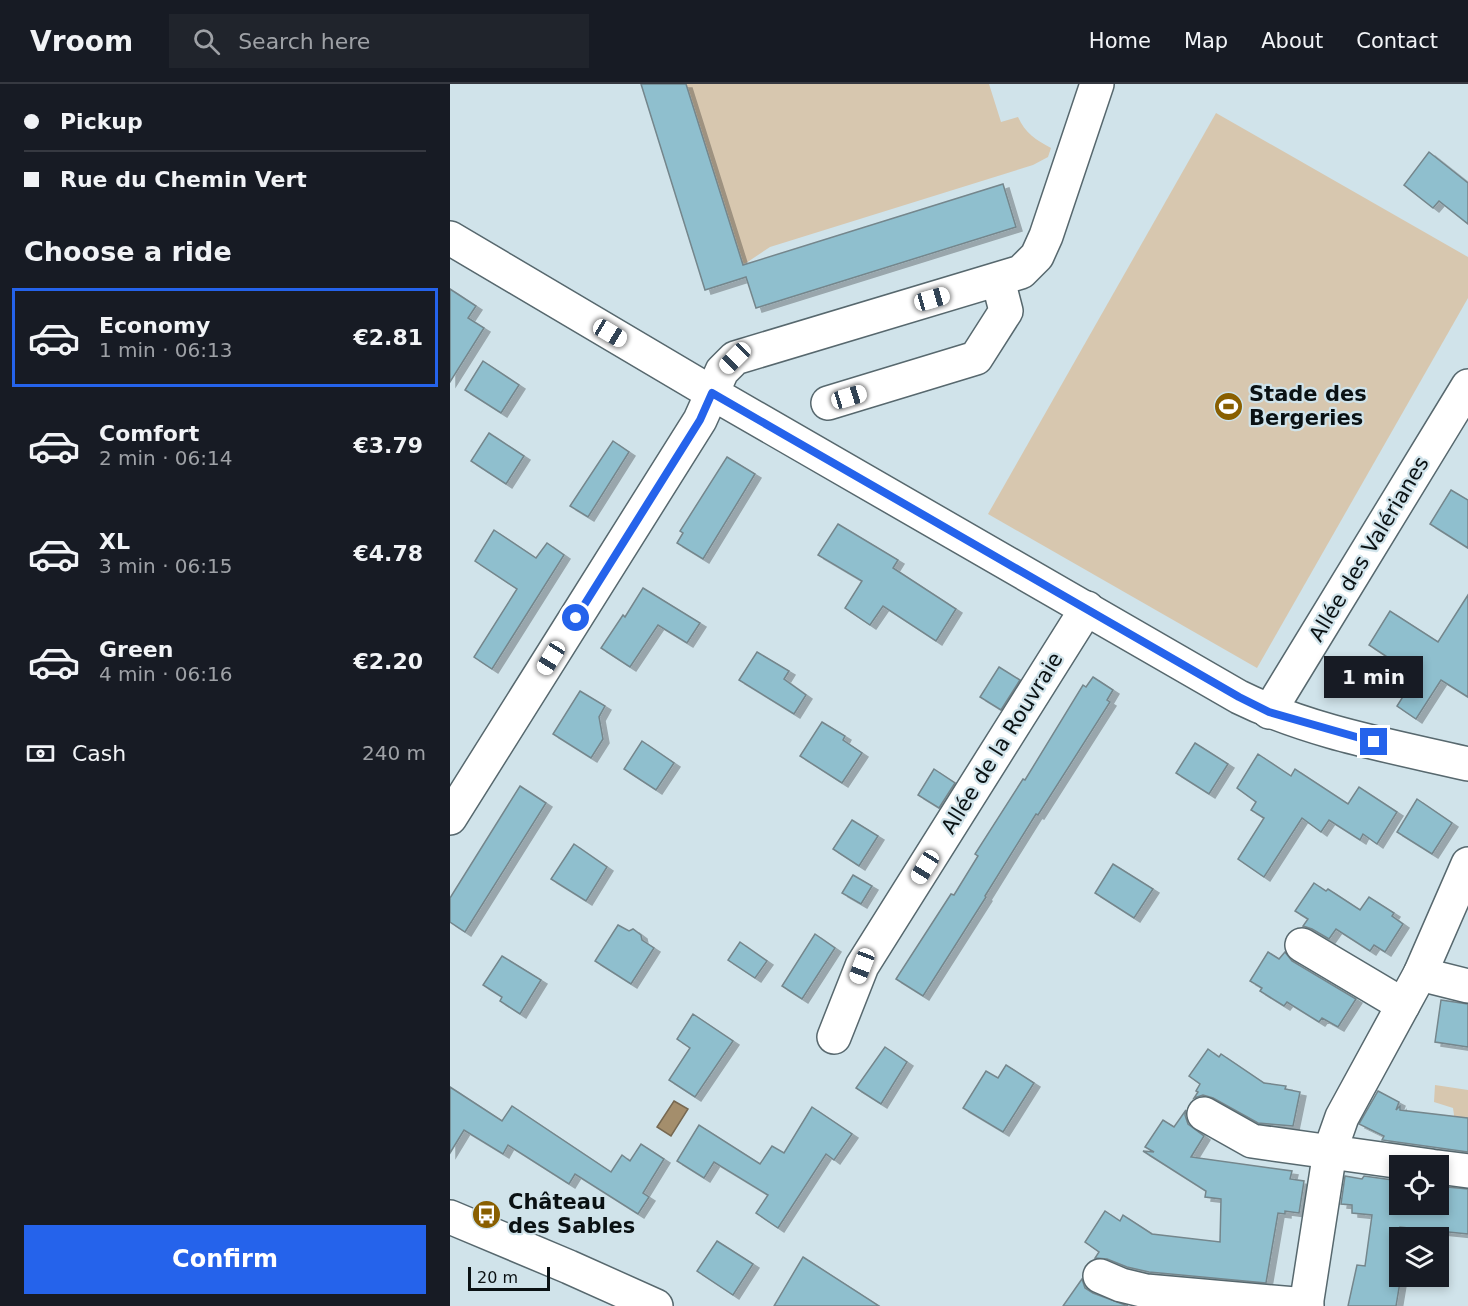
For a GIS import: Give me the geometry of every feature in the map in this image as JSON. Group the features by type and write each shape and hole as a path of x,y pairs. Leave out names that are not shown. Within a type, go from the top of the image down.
{"street":[{"path":"450,818 700,420 722,371 735,358 1021,272 1037,256 1047,236 1096,84"},
{"path":"450,238 712,393 1218,685 1269,712 1374,742 1468,764"},
{"path":"828,403 976,358 1006,311 998,280"},
{"name":"Allée des Valérianes","path":"1269,712 1468,386"},
{"name":"Allée de la Rouvraie","path":"834,1037 862,966 1087,608"},
{"path":"1100,1276 1121,1285 1146,1291 1306,1306 1330,1151 1342,1117 1420,974 1468,864"},
{"path":"1302,945 1403,1005"},
{"path":"1420,974 1468,986"},
{"path":"1204,1114 1252,1141 1389,1160"},
{"path":"1449,1168 1468,1171"},
{"path":"450,1217 656,1306"}],"shaded area":[{"path":"686,84 989,84 1001,122 1018,117 1032,136 1051,148 1048,157 1033,165 770,247 743,265"},
{"name":"Stade des Bergeries","path":"1216,113 1468,257 1468,298 1257,668 988,514"},
{"path":"1435,1085 1468,1090 1468,1135 1455,1122 1453,1108 1434,1102"},
{"path":"674,1101 688,1109 671,1136 657,1127"}],"building":[{"path":"641,84 686,84 743,265 1003,184 1016,227 756,308 746,277 705,290"},
{"path":"1429,152 1468,183 1468,224 1439,201 1433,208 1404,185"},
{"path":"450,289 476,306 468,318 484,328 450,382"},
{"path":"483,361 519,385 501,413 465,390"},
{"path":"489,433 524,456 506,484 471,461"},
{"path":"613,441 629,452 588,517 570,506"},
{"path":"727,457 755,474 703,559 677,543 683,533 680,531"},
{"path":"1451,490 1468,500 1468,548 1430,524"},
{"path":"838,524 898,560 893,568 956,609 936,641 883,606 870,625 845,608 862,581 818,555"},
{"path":"494,530 536,558 547,543 564,555 492,669 474,657 517,589 475,561"},
{"path":"643,588 700,623 687,643 658,625 630,667 601,648 623,615 625,617"},
{"path":"1468,595 1468,697 1441,680 1416,719 1397,706 1416,676 1369,645 1390,611 1438,642"},
{"path":"757,652 789,671 784,679 806,695 794,714 739,680"},
{"path":"999,667 1020,680 1001,710 980,697"},
{"path":"1093,677 1113,690 1107,700 1110,702 1038,815 1036,814 923,996 896,979 951,894 954,895 978,856 975,854 1023,779 1025,780 1083,685 1086,687"},
{"path":"580,691 605,706 599,717 603,739 591,758 553,734"},
{"path":"822,722 845,736 843,740 862,753 842,783 800,756"},
{"path":"642,741 674,763 656,790 624,769"},
{"path":"1195,743 1228,764 1209,794 1176,773"},
{"path":"1258,754 1291,776 1295,769 1348,804 1359,787 1397,812 1377,844 1363,834 1360,840 1329,820 1321,832 1302,818 1264,877 1238,859 1264,818 1251,810 1256,802 1237,788"},
{"path":"934,769 955,783 939,808 918,795"},
{"path":"520,786 546,803 465,932 450,922 450,898"},
{"path":"1417,799 1452,823 1432,854 1397,832"},
{"path":"852,820 878,836 859,866 833,849"},
{"path":"574,844 607,867 586,901 551,879"},
{"path":"1113,864 1153,889 1134,918 1095,893"},
{"path":"853,875 872,886 861,904 842,893"},
{"path":"1314,883 1326,891 1328,889 1360,910 1369,897 1394,913 1392,916 1403,924 1385,952 1374,945 1370,951 1336,929 1329,939 1303,926 1308,919 1295,911"},
{"path":"618,925 629,931 633,929 641,935 642,940 654,948 631,984 595,961"},
{"path":"815,934 835,948 802,999 782,986"},
{"path":"740,942 767,961 755,978 728,960"},
{"path":"1268,952 1279,959 1285,952 1292,961 1356,999 1338,1027 1322,1018 1319,1022 1287,1002 1284,1006 1260,991 1262,988 1250,981"},
{"path":"502,956 541,980 520,1014 500,1001 502,997 483,985"},
{"path":"1441,1000 1468,1004 1468,1047 1435,1042"},
{"path":"693,1014 733,1041 695,1097 669,1080 690,1048 677,1039"},
{"path":"885,1047 907,1062 881,1104 856,1088"},
{"path":"1208,1049 1219,1057 1221,1054 1264,1083 1286,1086 1285,1089 1300,1092 1293,1126 1258,1123 1213,1098 1203,1095 1194,1098 1200,1084 1189,1076"},
{"path":"1006,1065 1034,1083 1003,1132 963,1108 986,1071 998,1078"},
{"path":"450,1087 502,1121 512,1106 611,1172 622,1155 630,1161 641,1144 664,1159 643,1193 649,1197 638,1214 575,1174 569,1184 508,1145 503,1154 464,1130 450,1153"},
{"path":"1378,1091 1399,1102 1396,1110 1400,1106 1400,1110 1468,1118 1468,1152 1382,1140 1384,1136 1359,1124"},
{"path":"812,1107 852,1134 834,1160 826,1154 778,1228 756,1213 768,1195 714,1162 704,1178 677,1161 699,1125 760,1164 772,1146 784,1153"},
{"path":"1186,1110 1188,1124 1204,1136 1191,1157 1292,1171 1290,1179 1304,1181 1299,1213 1285,1211 1285,1214 1278,1213 1266,1283 1149,1272 1107,1259 1095,1258 1099,1252 1085,1242 1105,1211 1120,1221 1123,1215 1152,1234 1220,1242 1221,1199 1205,1197 1206,1191 1143,1151 1154,1152 1145,1147 1163,1120 1174,1127"},
{"path":"1345,1176 1389,1179 1389,1215 1449,1215 1449,1187 1468,1189 1468,1234 1449,1232 1449,1227 1389,1227 1389,1287 1399,1287 1396,1306 1348,1306 1357,1265 1365,1266 1372,1215 1352,1213 1352,1205 1341,1204"},
{"path":"717,1241 753,1264 733,1295 697,1271"},
{"path":"803,1257 879,1306 774,1306"},
{"path":"1082,1279 1085,1288 1093,1293 1128,1306 1063,1306"}],"place":[{"name":"Stade des Bergeries","path":"1228,406"},
{"name":"Château des Sables","path":"487,1214"}],"route":[{"path":"576,618 700,420 712,393 1239,697 1269,712 1374,742"}]}
